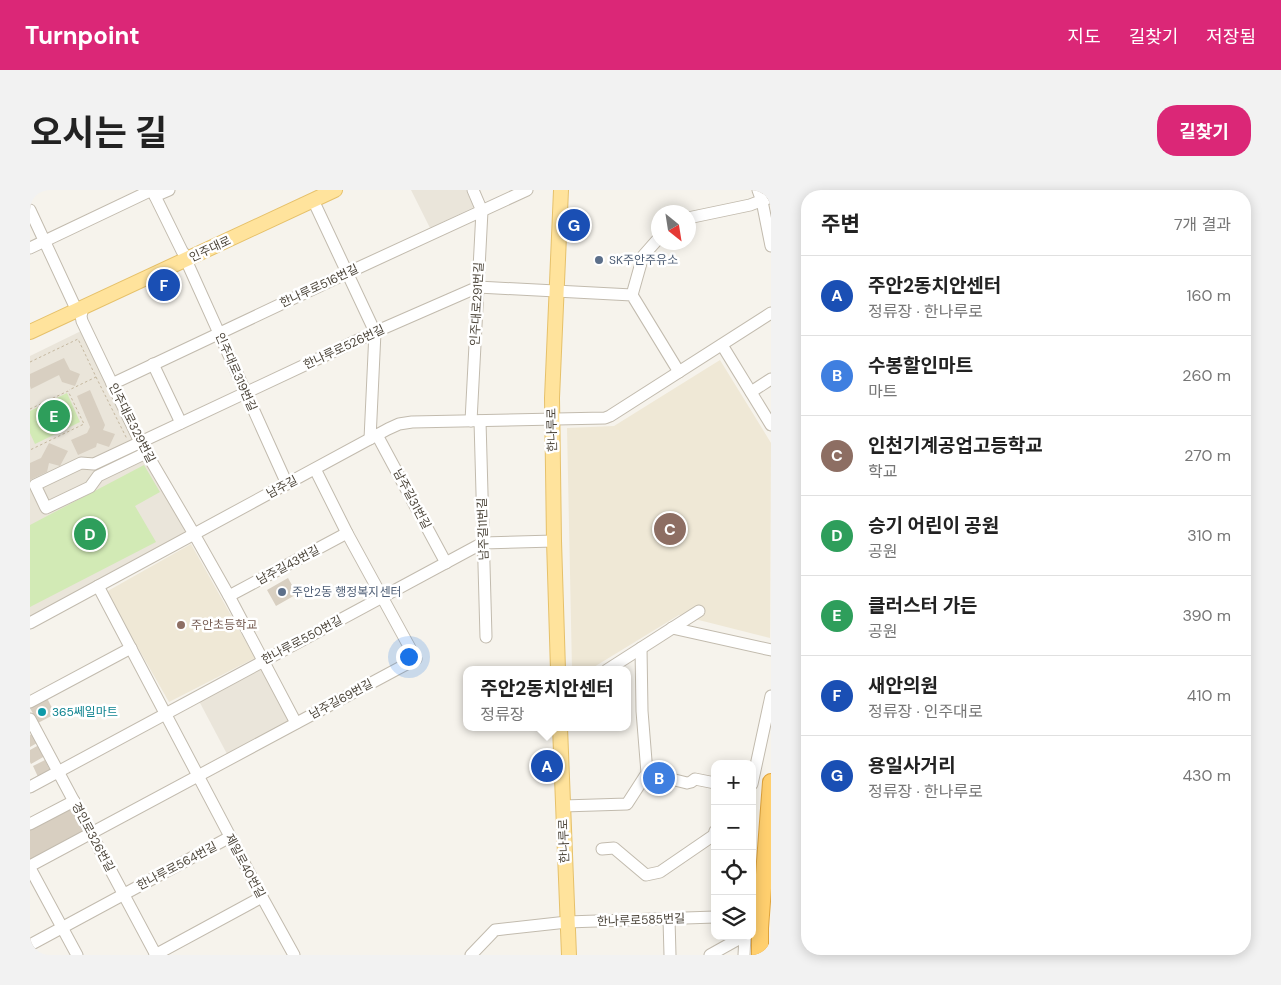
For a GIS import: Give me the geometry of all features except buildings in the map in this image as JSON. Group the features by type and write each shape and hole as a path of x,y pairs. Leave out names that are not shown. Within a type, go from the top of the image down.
{"highway":[{"path":"760,955 760,928 771,782"}],"main road":[{"name":"인주대로","path":"30,332 188,259 313,197 335,190"},
{"name":"한나루로","path":"558,666 552,398 561,190"},
{"name":"한나루로","path":"560,731 569,955"}],"street":[{"path":"30,248 154,193 169,190"},
{"name":"인주대로291번길","path":"473,190 482,211 475,421"},
{"name":"한나루로516번길","path":"112,384 527,190"},
{"name":"인주대로319번길","path":"154,193 182,252 188,257 219,333 287,484"},
{"path":"696,216 750,205 764,196 771,246"},
{"path":"313,197 375,332 374,437"},
{"name":"인주대로329번길","path":"30,210 80,309 82,321 112,384 134,443 146,453 194,534"},
{"path":"651,246 643,256 632,295 679,372"},
{"name":"한나루로526번길","path":"146,453 98,476 90,486 46,508 34,485 80,463 94,464 134,443 375,332 478,287 632,295"},
{"name":"남주길","path":"30,623 399,424 412,422 606,418 771,313"},
{"path":"722,345 771,425"},
{"path":"153,364 181,423"},
{"path":"751,392 771,379"},
{"name":"남주길11번길","path":"475,421 483,543 486,637"},
{"name":"남주길31번길","path":"374,437 446,563"},
{"path":"315,469 382,597"},
{"name":"남주길43번길","path":"228,596 347,533"},
{"name":"남주길69번길","path":"194,534 296,723 416,659 382,597"},
{"name":"한나루로550번길","path":"30,787 483,543 554,542"},
{"name":"제일로40번길","path":"98,586 294,955"},
{"path":"613,666 699,611"},
{"path":"672,628 771,650"},
{"path":"30,702 131,648"},
{"path":"563,806 626,804 647,773 641,648"},
{"path":"756,766 771,698"},
{"name":"경인로326번길","path":"30,721 156,955 262,897"},
{"path":"77,955 30,867 296,723"},
{"path":"647,773 686,783 695,779 711,782"},
{"path":"30,824 74,801"},
{"name":"한나루로564번길","path":"30,945 230,837"},
{"path":"602,848 614,848 646,874 660,872 711,837"},
{"name":"한나루로585번길","path":"473,955 495,930 567,922 711,917"},
{"path":"669,919 670,955"},
{"path":"710,955 737,940"},
{"path":"744,940 744,955"}],"path":[{"path":"30,362 78,339 96,377 134,443"},
{"path":"30,409 96,377"},
{"path":"30,450 84,424 68,391"}],"shaded area":[{"path":"411,190 466,190 474,207 430,228"},
{"path":"81,331 135,445 188,532 30,617 30,356"},
{"path":"720,360 771,443 770,638 679,615 596,666 572,666 567,428 614,426"},
{"name":"주안초등학교","path":"191,544 255,658 169,702 106,592"},
{"path":"261,669 288,721 227,754 199,701"}],"green space":[{"path":"67,393 80,422 35,444 30,433 30,411"},
{"path":"144,465 160,492 135,506 156,542 30,607 30,525"}],"place":[{"name":"용일사거리","path":"574,225"},
{"name":"SK주안주유소","path":"599,260"},
{"name":"새안의원","path":"164,285"},
{"name":"클러스터 가든","path":"54,416"},
{"name":"인천기계공업고등학교","path":"670,529"},
{"name":"승기 어린이 공원","path":"90,534"},
{"name":"주안2동 행정복지센터","path":"282,592"},
{"name":"주안초등학교","path":"181,625"},
{"name":"365쎄일마트","path":"42,712"},
{"name":"주안2동치안센터","path":"547,766"},
{"name":"수봉할인마트","path":"659,778"}]}
